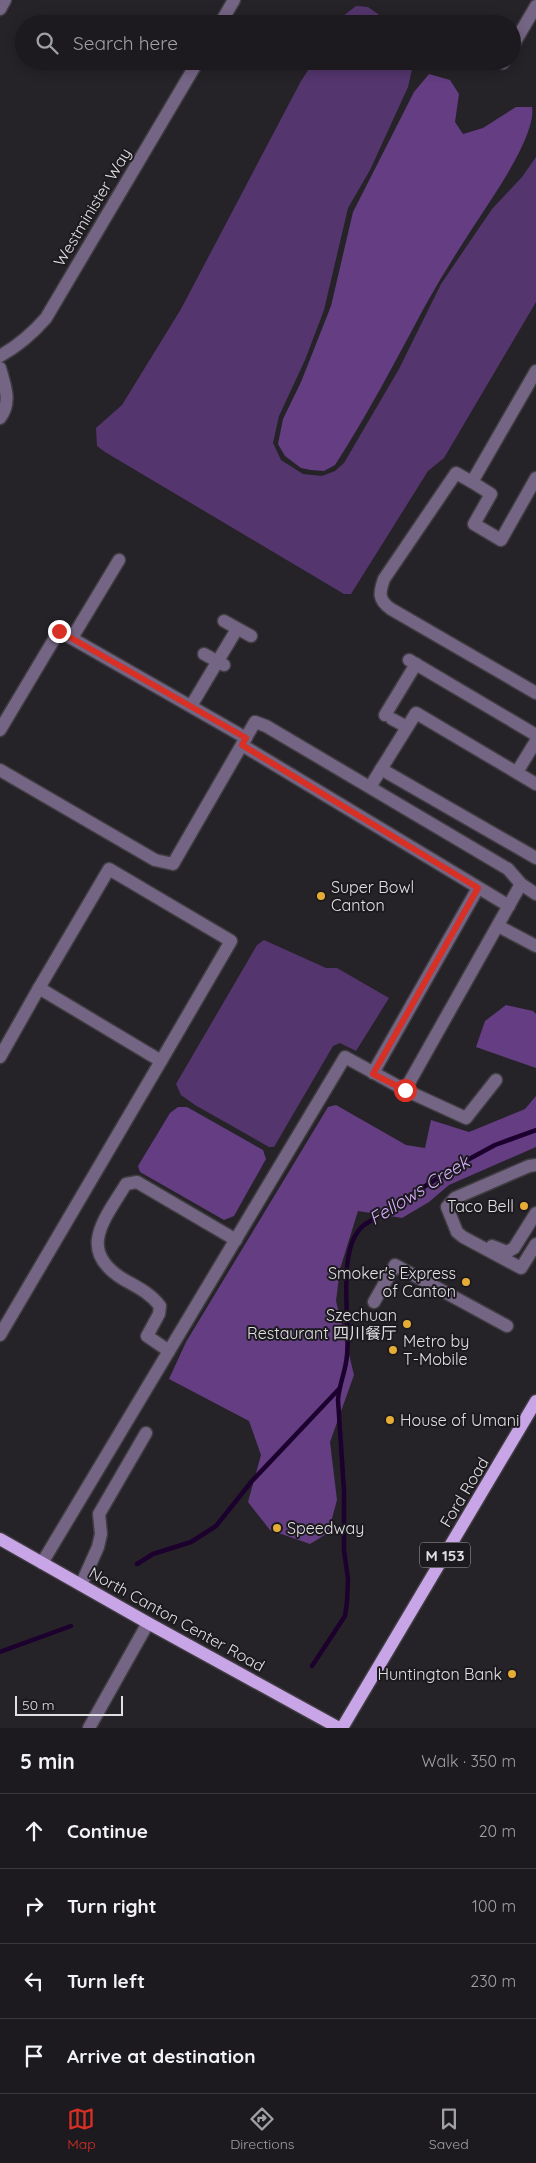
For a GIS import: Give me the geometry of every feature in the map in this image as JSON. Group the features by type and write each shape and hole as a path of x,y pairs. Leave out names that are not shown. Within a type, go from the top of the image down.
{"main road":[{"name":"Ford Road","path":"340,1728 536,1401"},
{"name":"North Canton Center Road","path":"0,1539 148,1623 340,1728"}],"street":[{"path":"0,9 5,0"},
{"path":"225,15 234,0"},
{"path":"521,32 536,6"},
{"name":"Westminister Way","path":"0,356 12,350 46,318 193,70"},
{"path":"0,368 7,393 8,405 0,418"},
{"path":"472,482 536,371"},
{"path":"536,478 501,540 474,524 491,494 456,473 384,580 379,593 382,603 391,609 536,694"},
{"path":"72,638 119,560"},
{"path":"224,621 251,636"},
{"path":"191,706 221,663 237,628"},
{"path":"0,730 59,631 191,706 244,742 509,906"},
{"path":"204,654 221,663"},
{"path":"407,727 389,717 413,662 536,735"},
{"path":"370,787 416,713 536,784"},
{"path":"0,770 155,860 173,864 255,722 266,726 508,869 521,884 536,894"},
{"path":"517,772 536,741"},
{"path":"381,769 536,858"},
{"path":"0,1056 109,869 232,941 0,1335"},
{"path":"405,1090 521,884"},
{"path":"373,1074 478,888"},
{"path":"498,926 536,946"},
{"path":"39,988 161,1061"},
{"path":"42,1563 345,1057 373,1074 466,1118 496,1080"},
{"path":"536,1165 529,1166 455,1198 448,1207 457,1232 501,1259 521,1268 536,1244"},
{"path":"169,1351 146,1336 159,1314 160,1306 153,1297 109,1270 101,1257 97,1238 108,1214 126,1184 137,1182 236,1240"},
{"path":"455,1198 455,1207 462,1227 467,1232 500,1251 507,1252 514,1248 536,1213"},
{"path":"374,1302 395,1265 507,1326"},
{"path":"81,1585 98,1547 101,1534 100,1514 146,1433"},
{"path":"88,1728 148,1623"}],"shaded area":[{"path":"356,6 368,7 379,15 345,15"},
{"path":"308,70 412,70 408,87 370,170 348,208 324,310 305,360 279,416 273,443 281,460 303,474 322,476 335,471 344,463 399,369 441,284 492,209 522,177 536,157 536,302 444,458 428,471 351,594 344,594 97,446 96,428 122,405 181,309"},
{"path":"429,74 450,80 459,94 455,122 463,134 483,128 516,107 532,107 529,130 508,172 425,306 370,407 335,465 324,471 301,468 285,456 278,444 283,419 301,382 331,306 353,212 414,92"},
{"path":"264,940 326,968 337,968 389,998 356,1051 340,1043 333,1046 274,1147 269,1147 195,1105 181,1095 176,1084 257,945"},
{"path":"506,1005 533,1011 536,1014 536,1068 476,1047 485,1021"},
{"path":"536,1096 536,1147 449,1185 429,1202 402,1218 358,1211 340,1269 336,1301 354,1375 330,1442 337,1500 328,1533 310,1544 270,1530 248,1502 261,1455 249,1421 169,1379 186,1342 328,1107 336,1105 406,1145 425,1148 431,1120 469,1132 525,1109"},
{"path":"178,1107 187,1107 263,1150 266,1159 234,1216 224,1220 140,1172 138,1166 170,1113"}],"waterway":[{"name":"Fellows Creek","path":"312,1666 345,1616 347,1602 348,1579 344,1550 344,1491 338,1400 348,1341 347,1267 355,1236 364,1225 460,1164 495,1145 536,1130"},
{"path":"137,1564 153,1554 191,1542 216,1526 252,1481 339,1389"},
{"path":"0,1652 71,1626"}],"place":[{"name":"Super Bowl Canton","path":"321,896"},
{"name":"Taco Bell","path":"524,1206"},
{"name":"Smoker's Express of Canton","path":"466,1282"},
{"name":"Szechuan Restaurant 四川餐厅","path":"407,1324"},
{"name":"Metro by T-Mobile","path":"393,1350"},
{"name":"House of Umani","path":"390,1420"},
{"name":"Speedway","path":"277,1528"},
{"name":"Huntington Bank","path":"512,1674"}],"route":[{"path":"59,631 246,738 242,745 478,888 373,1074 405,1090"}]}
